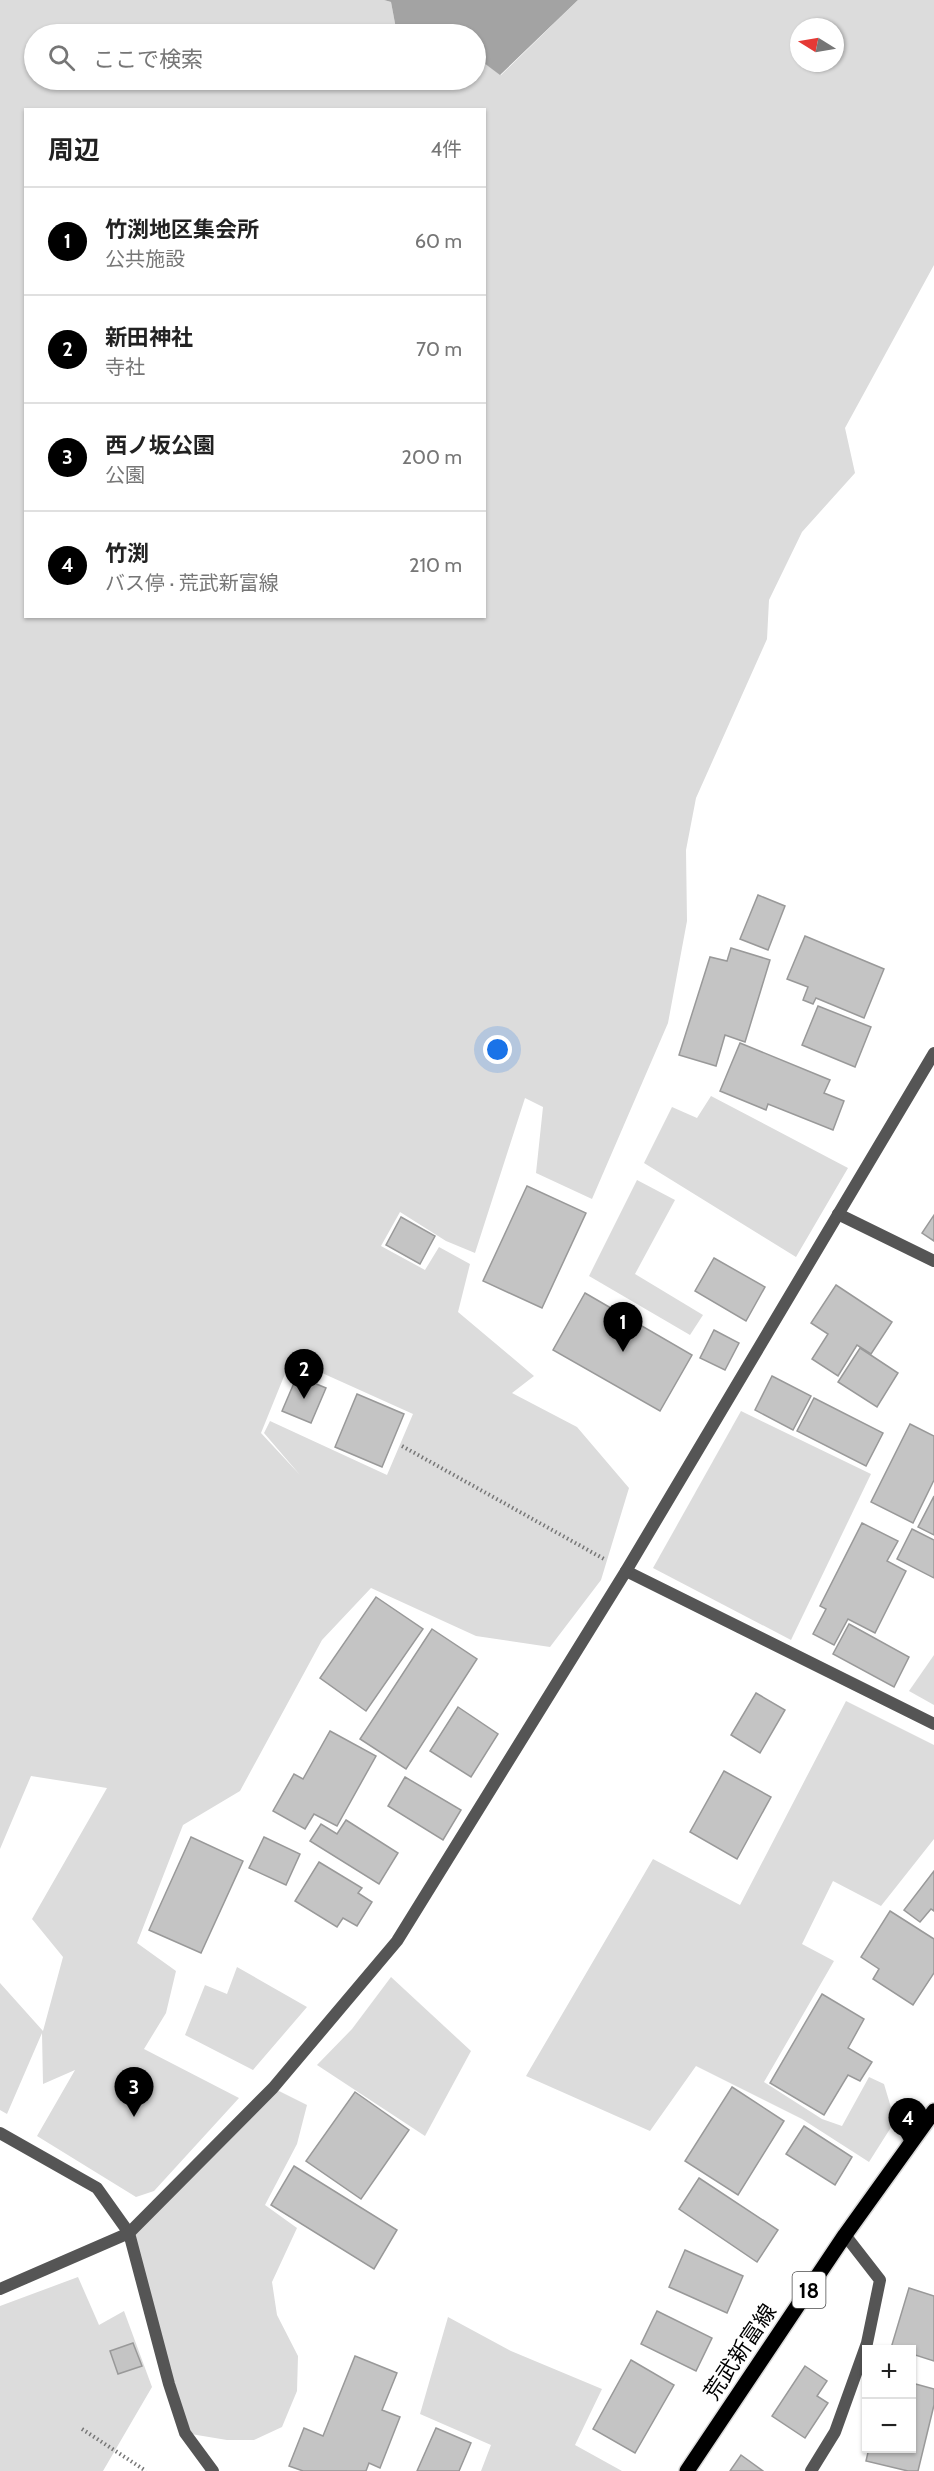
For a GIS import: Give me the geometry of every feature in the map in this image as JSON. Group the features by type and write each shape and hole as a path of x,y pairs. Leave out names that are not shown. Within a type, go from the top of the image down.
{"main road":[{"name":"荒武新富線","path":"687,2471 845,2235 934,2111"}],"street":[{"path":"0,2289 129,2233 273,2088 397,1941 626,1571 934,1053"},
{"path":"838,1214 934,1261"},
{"path":"626,1571 934,1724"},
{"path":"0,2133 97,2188 129,2233 170,2384 186,2433 213,2471"},
{"path":"811,2471 835,2432 867,2343 879,2280 845,2235"}],"path":[{"path":"402,1446 626,1571"},
{"path":"82,2429 146,2471"}],"shaded area":[{"path":"0,0 384,0 391,2 395,24 24,24 24,90 486,90 486,64 501,75 578,0 934,0 934,265 845,428 855,473 802,532 769,600 767,639 696,798 686,850 687,921 668,1023 592,1199 536,1173 543,1107 525,1098 475,1253 446,1241 400,1212 381,1246 425,1270 439,1247 470,1264 458,1312 534,1376 512,1393 577,1427 629,1488 601,1580 550,1647 476,1636 371,1588 322,1640 240,1791 183,1825 137,1943 176,1971 166,2013 144,2049 239,2098 154,2191 136,2197 37,2136 75,2070 43,2084 42,2033 7,2114 0,2110 0,1983 43,2031 63,1957 32,1919 107,1788 31,1776 0,1849","holes":["291,1359 413,1414 387,1475 270,1421 264,1433 300,1475 261,1433"]},
{"path":"384,0 578,0 500,75 486,64 486,24 395,24 391,2"},
{"path":"711,1096 848,1168 796,1257 644,1163 672,1107 697,1118"},
{"path":"637,1180 675,1200 635,1274 703,1315 690,1335 589,1276"},
{"path":"741,1411 871,1474 791,1640 653,1568"},
{"path":"934,1655 934,1705 909,1691"},
{"path":"846,1701 934,1745 934,1839 881,1906 833,1881 802,1944 834,1961 764,2082 822,2119 842,2126 869,2077 884,2084 895,2121 869,2162 802,2119 696,2066 650,2131 526,2076 653,1859 740,1905"},
{"path":"237,1967 307,2007 253,2070 185,2035 205,1985 227,1994"},
{"path":"391,1977 471,2051 425,2136 317,2065 352,2029"},
{"path":"273,2088 307,2105 297,2144 265,2205 297,2228 272,2282 277,2315 298,2356 297,2391 282,2427 254,2440 227,2440 185,2433 129,2233"},
{"path":"78,2277 99,2325 124,2311 152,2387 103,2471 0,2471 0,2306"},
{"path":"448,2317 511,2351 602,2389 575,2445 622,2471 481,2471 491,2445 420,2414"}],"building":[{"path":"758,895 785,906 768,950 740,939"},
{"path":"805,936 884,969 864,1018 816,998 813,1004 803,1000 808,987 787,979"},
{"path":"731,948 770,960 745,1042 725,1035 716,1066 679,1055 710,957 727,961"},
{"path":"818,1006 871,1027 855,1067 802,1045"},
{"path":"740,1043 830,1080 824,1093 844,1101 833,1130 768,1104 766,1110 720,1091"},
{"path":"527,1186 586,1213 542,1308 483,1281"},
{"path":"934,1215 934,1241 922,1233"},
{"path":"401,1217 435,1236 420,1264 386,1245"},
{"path":"714,1258 765,1287 746,1321 695,1291"},
{"path":"836,1285 892,1322 871,1354 857,1345 838,1376 812,1359 828,1334 811,1323"},
{"path":"585,1293 692,1355 660,1411 553,1350"},
{"path":"714,1330 739,1343 725,1370 700,1358"},
{"path":"860,1348 898,1373 877,1407 838,1382"},
{"path":"297,1376 326,1388 311,1423 282,1411"},
{"path":"772,1376 811,1396 793,1430 755,1410"},
{"path":"357,1394 404,1414 382,1467 335,1447"},
{"path":"814,1398 883,1433 866,1466 797,1431"},
{"path":"910,1424 934,1436 934,1480 913,1523 871,1502"},
{"path":"934,1496 934,1535 918,1527"},
{"path":"862,1523 898,1541 887,1561 906,1571 875,1633 848,1619 834,1645 813,1634 826,1609 820,1606"},
{"path":"912,1529 934,1540 934,1578 897,1559"},
{"path":"376,1597 423,1629 366,1711 320,1678"},
{"path":"849,1624 909,1657 894,1687 833,1654"},
{"path":"432,1629 477,1659 406,1769 360,1739"},
{"path":"756,1693 785,1710 760,1753 731,1735"},
{"path":"458,1707 498,1734 471,1777 430,1751"},
{"path":"330,1731 376,1756 337,1826 314,1814 305,1829 273,1811 294,1774 303,1779"},
{"path":"724,1771 771,1797 737,1859 690,1832"},
{"path":"405,1777 461,1810 443,1840 388,1806"},
{"path":"346,1820 398,1853 379,1884 310,1841 321,1824 337,1834"},
{"path":"191,1837 243,1861 201,1953 149,1930"},
{"path":"264,1837 300,1854 286,1885 249,1868"},
{"path":"319,1862 362,1888 358,1893 372,1902 357,1926 343,1918 337,1927 295,1901"},
{"path":"934,1871 934,1911 931,1909 920,1922 904,1910"},
{"path":"890,1911 934,1939 934,1973 913,2005 873,1979 879,1969 861,1957"},
{"path":"822,1994 864,2019 848,2048 872,2062 860,2081 848,2075 824,2115 770,2083"},
{"path":"732,2087 784,2121 738,2195 685,2161"},
{"path":"355,2092 409,2130 361,2199 306,2161"},
{"path":"804,2126 852,2157 835,2185 786,2154"},
{"path":"294,2166 397,2230 374,2269 271,2205"},
{"path":"699,2178 778,2230 757,2262 679,2209"},
{"path":"685,2250 743,2276 727,2313 669,2287"},
{"path":"909,2288 934,2296 934,2361 916,2355 916,2345 892,2345"},
{"path":"657,2311 712,2338 696,2371 641,2344"},
{"path":"133,2343 142,2366 118,2374 110,2351"},
{"path":"355,2356 397,2373 382,2410 400,2417 380,2468 369,2463 366,2471 303,2471 289,2466 304,2428 323,2436"},
{"path":"631,2360 674,2385 635,2453 593,2429"},
{"path":"805,2366 827,2381 817,2396 828,2403 805,2438 772,2416"},
{"path":"916,2384 934,2389 934,2405 918,2471 908,2471 866,2461 868,2453 916,2453"},
{"path":"436,2428 471,2443 459,2471 417,2471"},
{"path":"741,2455 763,2471 730,2471"}],"place":[{"name":"竹渕地区集会所","path":"623,1352"},
{"name":"新田神社","path":"304,1399"},
{"name":"西ノ坂公園","path":"134,2117"},
{"name":"竹渕","path":"908,2148"}]}
